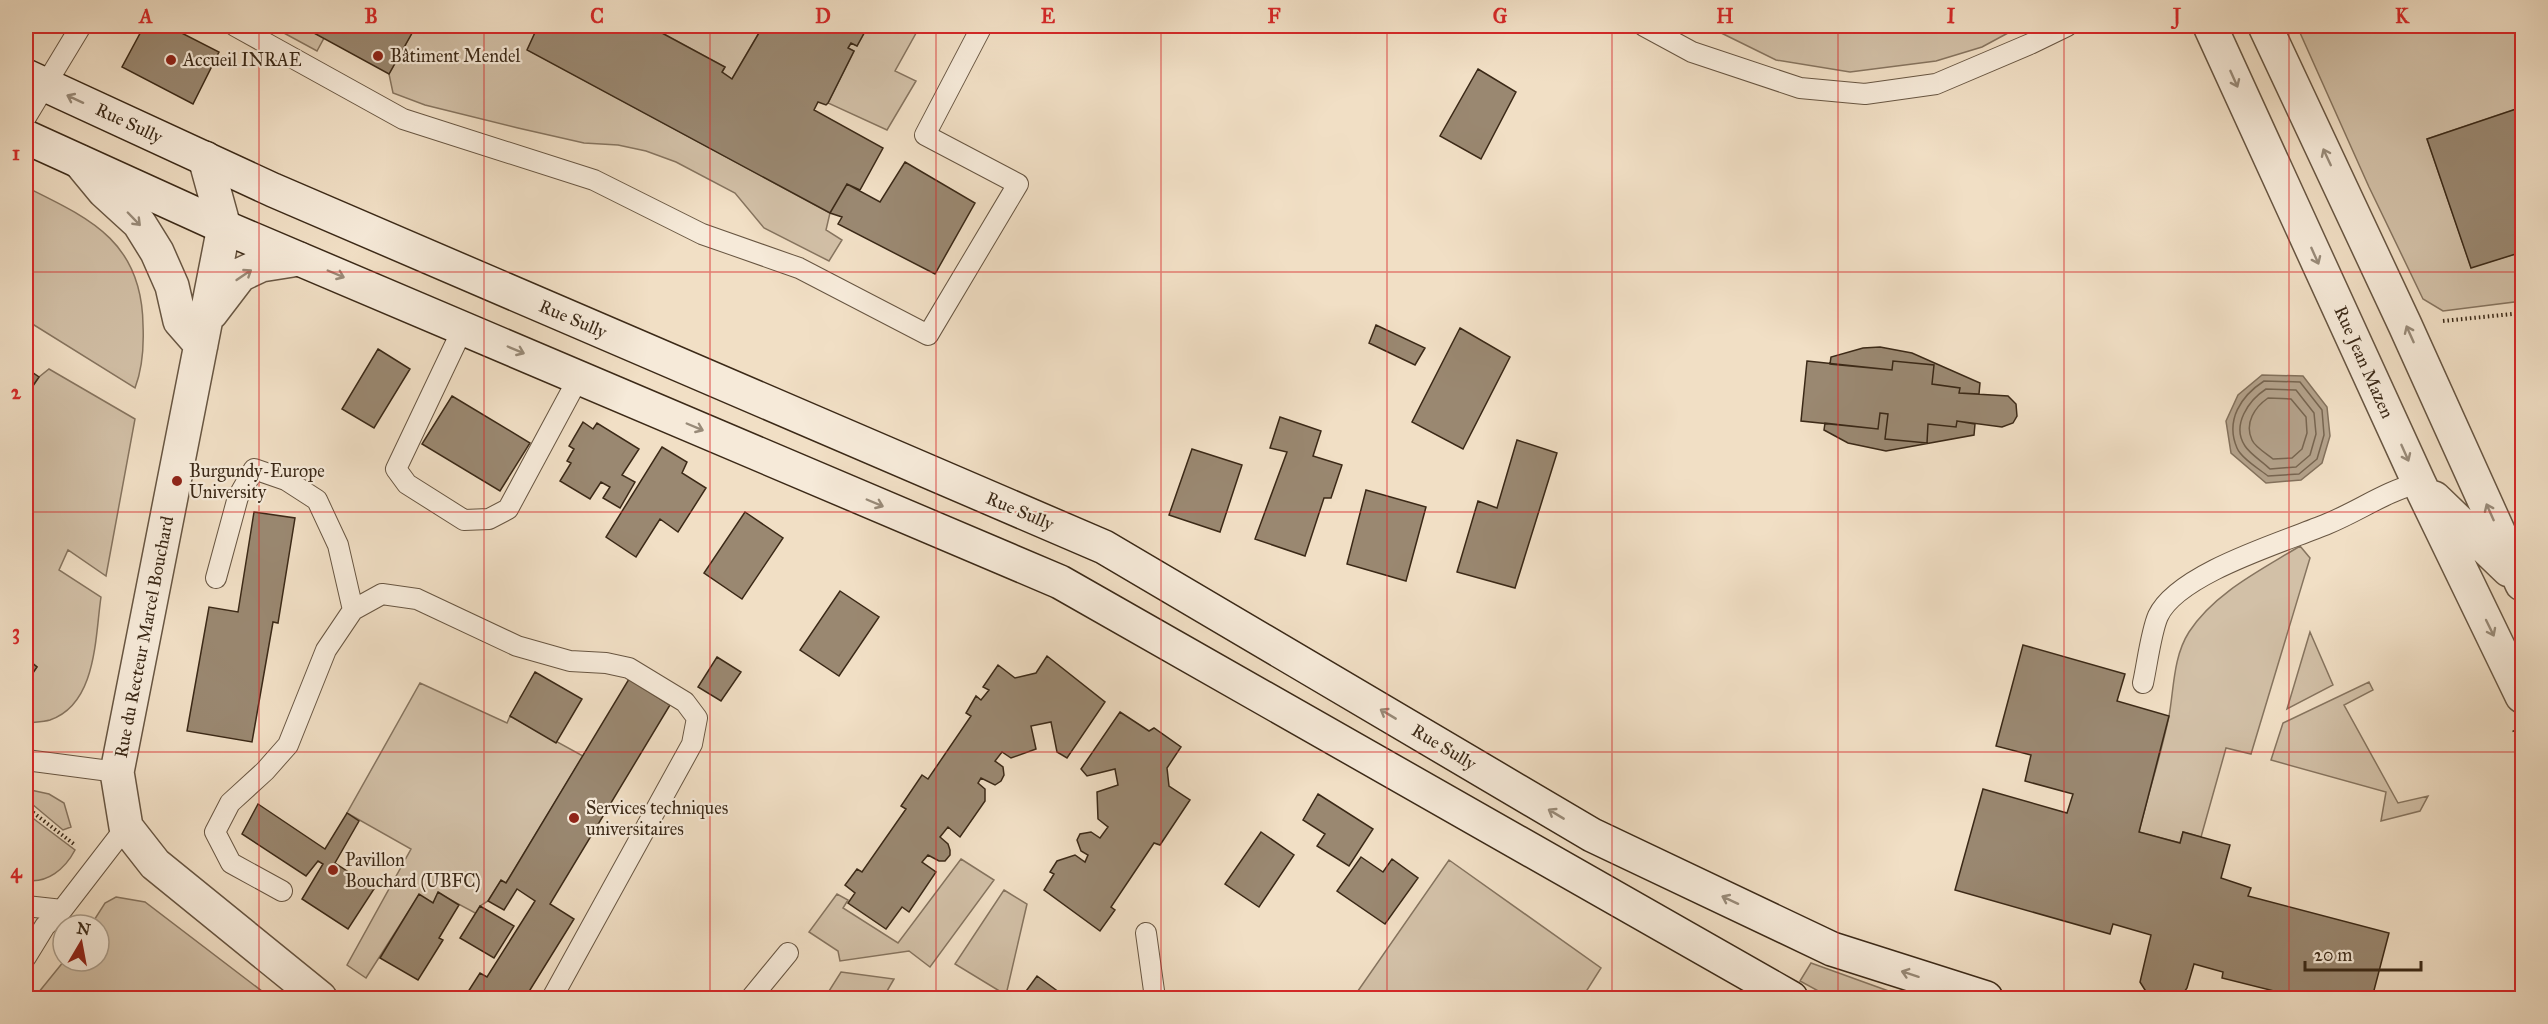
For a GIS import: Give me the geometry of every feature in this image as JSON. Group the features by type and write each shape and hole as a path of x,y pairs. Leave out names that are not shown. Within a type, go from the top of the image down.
{"main road":[{"name":"Rue Jean Mazen","path":"2210,26 2419,483 2523,696"},
{"path":"2265,26 2406,325 2522,583"},
{"name":"Rue Sully","path":"35,80 273,190 1104,547 1592,835 1832,949 1986,999"},
{"path":"26,137 224,227 1060,582 1791,999"},
{"path":"205,158 224,227"},
{"path":"80,162 104,191 139,223 157,252 172,286 180,321 204,332 240,275 261,265 299,259"},
{"name":"Rue du Recteur Marcel Bouchard","path":"224,227 117,772 126,827 154,864 320,999"},
{"path":"2419,483 2522,583"}],"lane":[{"path":"26,117 35,80 81,26"},
{"path":"235,26 403,119 594,180 702,234 799,268 928,335 1018,183 925,135 982,26"},
{"path":"1644,26 1692,52 1800,88 1865,94 1936,84 2067,26"},
{"path":"463,328 396,469 407,484 464,520 489,519 508,509 579,377"},
{"path":"216,578 238,497 254,469 286,480 317,500 338,545 353,610"},
{"path":"2143,683 2158,616 2183,588 2222,566 2329,523 2397,488 2419,483"},
{"path":"282,891 231,862 215,832 230,802 265,771 288,745 326,650 353,610 382,594 417,599 517,646 570,661 606,663 628,668 685,702 697,718 692,744 552,999"},
{"path":"26,760 117,772"},
{"path":"26,957 45,926 62,910 126,827"},
{"path":"26,906 62,910"},
{"path":"1146,933 1155,999"},
{"path":"751,999 788,953"}],"path":[{"path":"2406,325 2523,313"},
{"path":"26,807 99,862"}],"shaded area":[{"path":"271,26 315,26 312,32 324,38 317,51"},
{"path":"416,26 538,26 528,50 830,213 826,230 842,240 829,261 764,228 735,193 676,162 646,151 618,145 584,143 518,128 425,105 393,93 389,74"},
{"path":"649,26 763,26 732,79 722,72 725,67"},
{"path":"868,26 920,26 895,71 916,81 887,130 828,103 854,51 848,48 851,43 857,46"},
{"path":"1707,26 2021,26 1982,47 1936,61 1850,72 1776,60"},
{"path":"2297,26 2324,26 2326,30 2339,26 2522,26 2522,107 2427,139 2471,267 2522,252 2522,301 2443,311 2423,299 2369,187"},
{"path":"26,187 72,210 109,237 123,253 133,273 140,297 143,349 135,388 26,320"},
{"path":"49,369 135,419 106,576 68,550 59,570 101,597 95,649 85,685 77,700 65,712 50,720 27,723 26,683 37,667 26,658 26,396 39,377"},
{"path":"2300,546 2310,558 2251,754 2226,748 2201,837 2183,832 2180,843 2139,832 2166,731 2177,662 2189,632 2211,605 2239,583"},
{"path":"2310,632 2333,685 2287,709"},
{"path":"2369,682 2373,690 2344,705 2398,803 2428,796 2420,811 2381,821 2386,792 2271,760 2283,723"},
{"path":"420,683 507,723 510,716 583,756 506,883 501,881 488,901 480,906 477,914 438,893 433,903 419,895 366,978 347,965 411,849 347,813"},
{"path":"26,789 49,794 64,803 71,827 63,830 26,799"},
{"path":"26,813 75,850 61,869 41,880 26,880"},
{"path":"961,859 994,880 930,967 909,951 840,961 838,951 809,932 837,894 848,900 843,908 898,943"},
{"path":"1449,860 1601,968 1582,998 1353,998"},
{"path":"1004,890 1027,904 1006,995 955,964"},
{"path":"116,897 145,902 271,998 34,998 54,973 111,973 111,913 99,913 105,903"},
{"path":"1811,963 1908,998 1831,998 1800,981"},
{"path":"841,972 894,979 883,998 840,998 829,991"}],"water":[{"path":"2262,375 2303,376 2327,407 2330,436 2322,463 2301,480 2266,483 2231,453 2226,421 2238,395"}],"building":[{"name":"Accueil INRAE","path":"144,26 168,26 219,52 193,104 122,67"},
{"name":"Bâtiment Mendel","path":"315,26 416,26 389,74 312,32"},
{"path":"538,26 649,26 725,67 722,72 732,79 763,26 868,26 857,46 851,43 848,48 854,51 828,103 826,105 818,102 814,110 883,148 860,190 847,184 830,213 527,50"},
{"path":"1478,69 1516,92 1481,159 1440,136"},
{"path":"2522,107 2522,252 2471,268 2427,139"},
{"path":"905,162 975,203 935,274 838,224 842,217 830,213 847,184 880,202"},
{"path":"1376,325 1425,348 1415,365 1369,343"},
{"path":"1460,328 1510,357 1463,449 1412,422"},
{"path":"1880,347 1912,353 1980,383 1979,394 1959,393 1960,388 1932,384 1934,365 1893,361 1892,370 1830,364 1831,357 1863,348"},
{"path":"378,349 410,369 374,428 342,409"},
{"path":"1807,361 1892,370 1893,361 1934,365 1932,384 1960,388 1959,393 2008,396 2016,404 2017,416 2013,423 2002,427 1957,421 1956,427 1928,424 1927,443 1885,439 1888,414 1880,413 1878,429 1801,421"},
{"path":"26,368 39,377 26,396"},
{"path":"452,396 530,443 500,491 422,444"},
{"path":"1880,413 1888,414 1885,439 1927,443 1928,424 1956,427 1957,421 1975,424 1974,435 1886,451 1848,443 1824,430 1825,423 1878,429"},
{"path":"1280,417 1321,431 1313,456 1342,465 1331,498 1324,498 1305,556 1255,539 1287,452 1270,448"},
{"path":"583,422 593,429 597,423 639,449 622,475 635,482 620,508 603,498 610,487 601,482 590,499 560,481 571,463 567,461 574,449 569,446"},
{"path":"1517,440 1557,453 1515,588 1457,572 1478,501 1497,508"},
{"path":"662,447 687,462 682,473 706,488 678,532 660,519 636,557 606,537"},
{"path":"1192,449 1242,465 1220,532 1169,515"},
{"path":"1366,490 1426,507 1406,581 1347,564"},
{"path":"254,512 295,518 278,623 273,622 252,742 187,731 209,607 238,612"},
{"path":"745,512 783,538 742,599 704,573"},
{"path":"840,591 879,617 839,676 800,650"},
{"path":"2023,645 2125,674 2117,701 2169,716 2139,832 2180,843 2183,832 2230,845 2221,878 2251,888 2248,896 2389,933 2372,998 2302,998 2222,978 2223,972 2194,964 2187,988 2180,998 2150,998 2140,982 2151,935 2113,924 2110,934 1955,890 1983,789 2067,813 2073,794 2025,781 2031,755 1996,746"},
{"path":"1047,656 1105,702 1067,758 1057,752 1051,722 1031,726 1036,749 1011,758 1002,752 995,761 1003,767 1004,775 1001,781 995,785 981,778 978,783 985,789 985,801 960,837 948,827 940,837 948,844 950,850 950,855 945,861 939,861 928,855 922,862 936,872 909,912 902,907 886,929 848,903 855,893 845,885 857,869 862,872 906,809 901,806 922,775 928,779 971,716 966,713 976,696 981,700 989,690 983,687 998,665 1015,678 1036,673"},
{"path":"717,657 741,672 721,701 698,687"},
{"path":"26,658 37,667 26,683"},
{"path":"535,672 582,699 556,743 510,716"},
{"name":"Services techniques universitaires","path":"629,679 670,705 550,904 574,919 525,998 464,998 480,973 487,977 535,901 517,889 504,910 488,901 501,880 506,883"},
{"path":"1120,712 1149,731 1154,728 1181,747 1167,768 1169,786 1190,800 1160,845 1154,843 1111,907 1115,910 1100,931 1044,890 1054,874 1050,872 1057,861 1075,855 1085,862 1088,855 1081,851 1077,840 1080,834 1091,832 1100,838 1108,827 1098,819 1097,792 1118,785 1115,769 1087,776 1081,769"},
{"path":"1318,794 1373,829 1349,866 1317,846 1325,834 1303,820"},
{"name":"Pavillon Bouchard (UBFC)","path":"258,804 325,849 347,813 359,821 335,863 374,889 348,929 302,899 323,864 318,861 306,876 242,834"},
{"path":"1261,832 1294,855 1259,907 1225,884"},
{"path":"1361,857 1383,872 1392,859 1418,878 1385,924 1337,891"},
{"path":"438,892 459,905 439,938 443,940 418,980 380,958 419,894 433,903"},
{"path":"480,906 514,926 494,958 460,938"},
{"path":"1037,976 1067,998 1021,998"}],"place":[{"name":"Bâtiment Mendel","path":"378,56"},
{"name":"Accueil INRAE","path":"171,60"},
{"name":"Burgundy-Europe University","path":"177,481"},
{"name":"Services techniques universitaires","path":"574,818"},
{"name":"Pavillon Bouchard (UBFC)","path":"333,870"}]}
